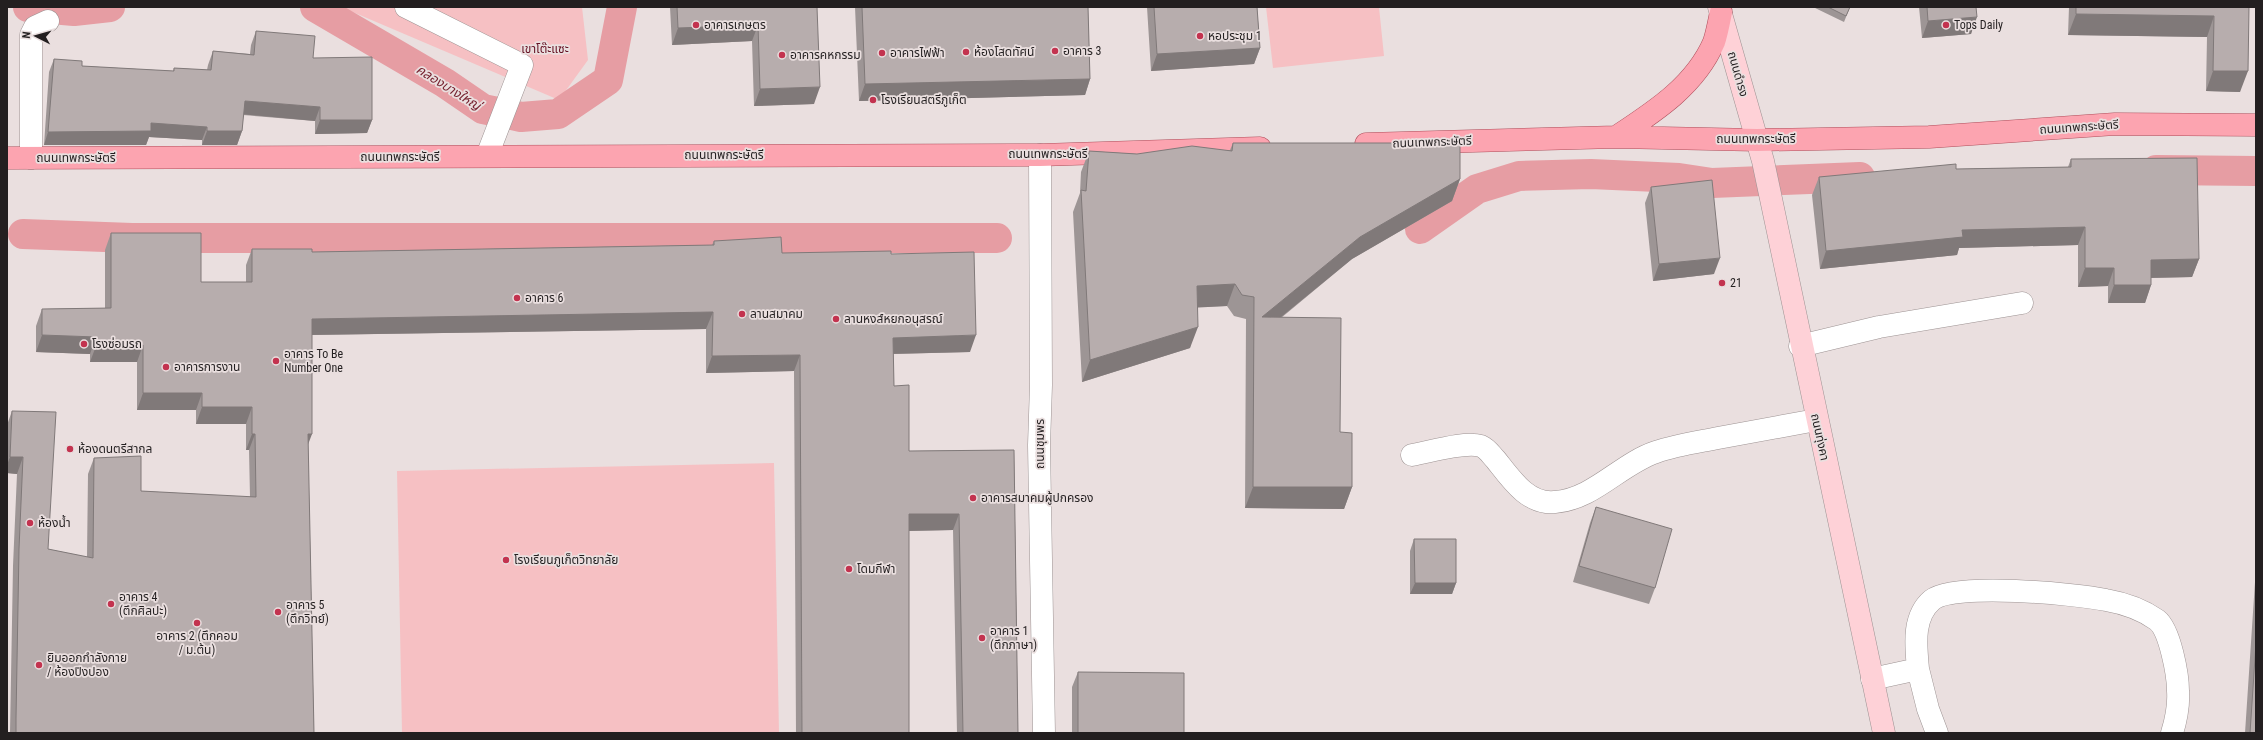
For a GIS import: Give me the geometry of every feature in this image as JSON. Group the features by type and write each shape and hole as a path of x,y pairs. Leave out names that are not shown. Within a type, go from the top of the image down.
{"main road":[{"path":"1616,138 1664,105 1681,89 1708,53 1714,41 1720,10"},
{"name":"ถนนดำรง","path":"1720,10 1757,140"},
{"name":"ถนนเทพกระษัตรี","path":"1342,145 1616,138 1757,140 1929,137 2115,124 2256,125"},
{"name":"ถนนทุ่งคา","path":"1757,140 1884,733"},
{"name":"ถนนเทพกระษัตรี","path":"7,158 490,150 1040,155 1279,148"}],"street":[{"path":"406,7 522,65 490,150"},
{"path":"31,158 31,35 35,27 48,21"},
{"name":"ถนนชุมพร","path":"1040,155 1041,385 1039,445 1044,733"},
{"path":"1800,346 1879,327 2022,303"},
{"path":"1412,455 1465,446 1480,446 1487,450 1513,482 1530,497 1543,502 1554,502 1571,500 1584,494 1630,464 1657,451 1816,420"},
{"path":"1938,733 1928,709 1918,669 1916,635 1919,623 1932,600 1944,595 1962,592 2004,591 2067,595 2107,600 2137,610 2158,621 2170,642 2178,691 2176,720 2172,733"},
{"path":"1872,679 1918,669"}],"green space":[{"name":"เขาโต๊ะแซะ","path":"341,7 582,7 588,60 559,100"},
{"path":"1266,7 1379,7 1384,56 1273,68"},
{"path":"774,463 779,733 402,733 397,471"}],"building":[{"name":"อาคารคหกรรม","path":"677,7 817,7 820,87 760,89 758,25 678,28"},
{"path":"862,7 1088,7 1090,79 865,84"},
{"name":"หอประชุม 1","path":"1154,7 1257,7 1260,48 1157,54"},
{"path":"1828,7 1850,7 1846,16"},
{"path":"1927,7 1976,7 1977,17 1928,21"},
{"path":"2076,7 2249,7 2248,71 2213,71 2214,16 2076,14"},
{"path":"256,31 315,36 313,58 372,57 372,120 320,120 320,107 245,101 242,131 207,131 207,127 151,123 151,131 48,132 54,59 82,61 82,66 174,71 174,68 211,70 213,51 254,55"},
{"path":"1233,143 1460,143 1460,179 1360,237 1262,317 1341,318 1340,432 1352,433 1352,487 1253,487 1254,297 1242,295 1235,284 1197,286 1198,327 1090,360 1081,190 1086,191 1089,151 1137,154 1192,146 1232,151"},
{"path":"2197,158 2199,259 2151,260 2151,285 2114,285 2114,268 2085,268 2085,227 1962,230 1963,237 1826,251 1819,177 1956,164 1956,169 2071,167 2071,159"},
{"path":"1712,180 1720,258 1659,264 1651,187"},
{"path":"111,233 201,233 201,282 252,282 252,249 312,249 312,252 714,245 714,241 781,237 782,253 891,251 891,254 974,252 976,335 893,338 894,386 909,385 909,451 1014,450 1018,733 963,733 959,514 909,514 909,733 802,733 800,355 712,356 713,312 312,319 312,434 308,434 314,733 16,733 19,549 23,457 10,457 12,411 56,412 48,549 93,558 94,458 141,456 141,491 256,497 255,434 252,434 252,407 202,407 202,393 143,393 143,345 96,346 96,337 42,335 42,309 111,308"},
{"path":"1596,507 1672,529 1655,588 1579,566"},
{"path":"1414,539 1456,539 1456,583 1415,583"},
{"path":"2256,643 2256,733 2250,733"},
{"path":"1078,672 1184,673 1184,733 1078,733"}],"waterway":[{"name":"คลองบางใหญ่","path":"28,7 74,11 110,7"},
{"name":"คลองบางใหญ่","path":"315,7 445,83 483,109 521,117 558,114 608,80 622,7"},
{"path":"2156,170 2256,171"},
{"path":"1420,229 1477,189 1519,176 1591,174 1679,178 1712,183 1860,177"},
{"path":"23,234 132,238 997,238"}],"place":[{"name":"อาคารเกษตร","path":"696,25"},
{"name":"Tops Daily","path":"1946,25"},
{"name":"หอประชุม 1","path":"1200,36"},
{"name":"อาคาร 3","path":"1055,51"},
{"name":"ห้องโสดทัศน์","path":"966,52"},
{"name":"อาคารไฟฟ้า","path":"882,53"},
{"name":"อาคารคหกรรม","path":"782,55"},
{"name":"โรงเรียนสตรีภูเก็ต","path":"873,100"},
{"name":"21","path":"1722,283"},
{"name":"อาคาร 6","path":"517,298"},
{"name":"ลานสมาคม","path":"742,314"},
{"name":"ลานหงส์หยกอนุสรณ์","path":"836,319"},
{"name":"โรงซ่อมรถ","path":"84,344"},
{"name":"อาคาร To Be Number One","path":"276,361"},
{"name":"อาคารการงาน","path":"166,367"},
{"name":"ห้องดนตรีสากล","path":"70,449"},
{"name":"อาคารสมาคมผู้ปกครอง","path":"973,498"},
{"name":"ห้องน้ำ","path":"30,523"},
{"name":"โรงเรียนภูเก็ตวิทยาลัย","path":"506,560"},
{"name":"โดมกีฬา","path":"849,569"},
{"name":"อาคาร 4 (ตึกศิลปะ)","path":"111,604"},
{"name":"อาคาร 5 (ตึกวิทย์)","path":"278,612"},
{"name":"อาคาร 2 (ตึกคอม / ม.ต้น)","path":"197,623"},
{"name":"อาคาร 1 (ตึกภาษา)","path":"982,638"},
{"name":"ยิมออกกำลังกาย / ห้องปิงปอง","path":"39,665"}]}
